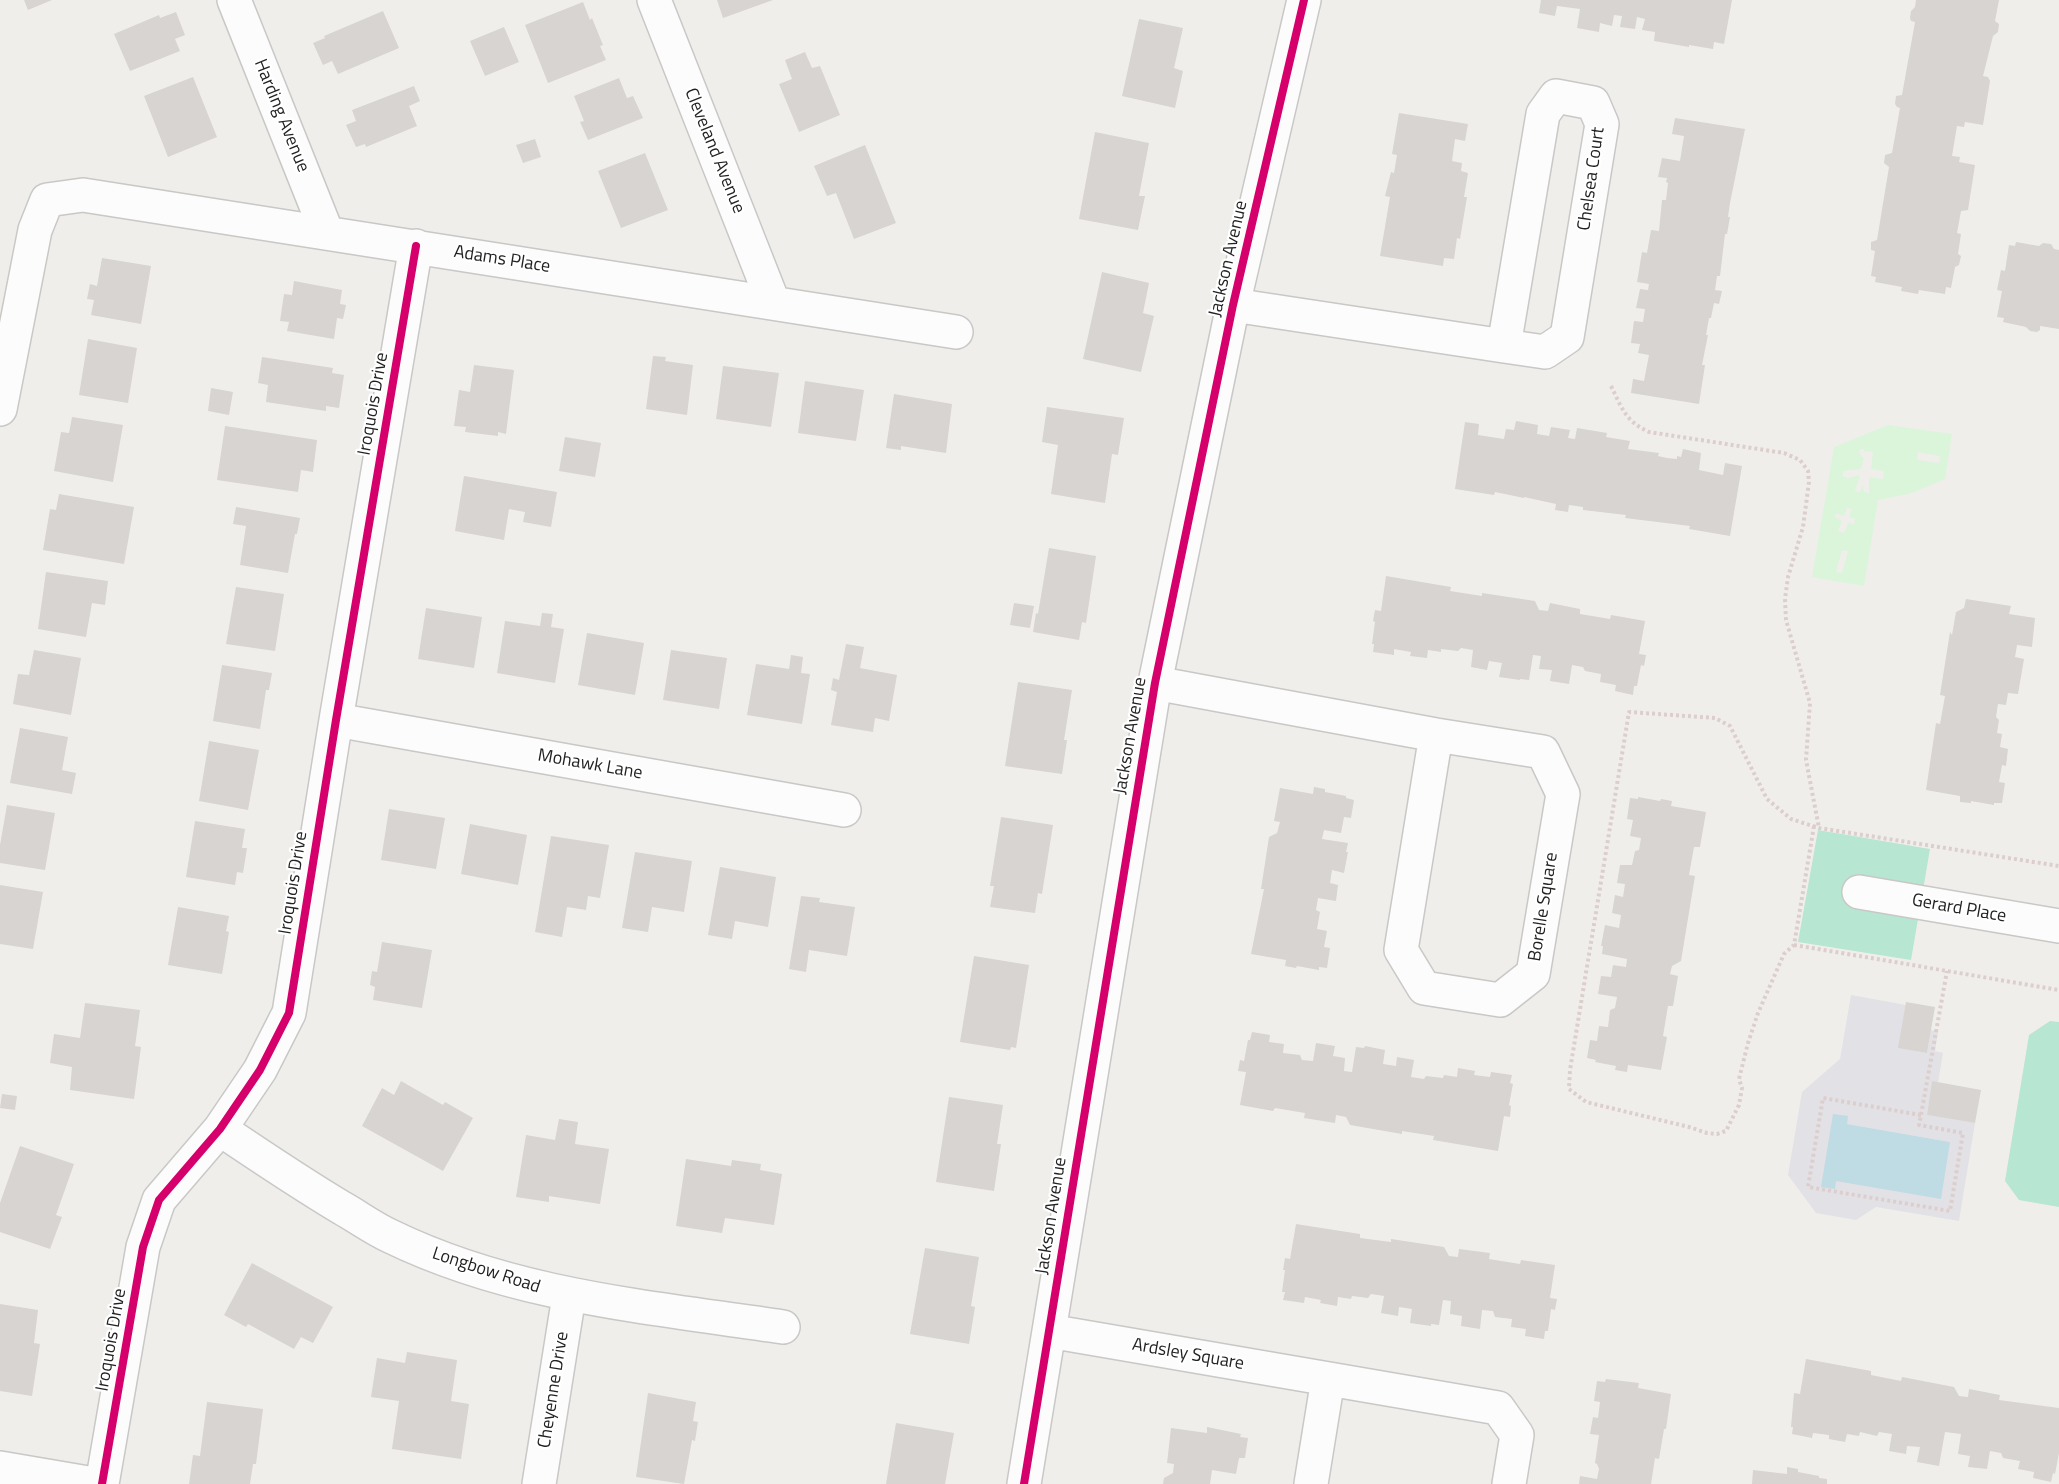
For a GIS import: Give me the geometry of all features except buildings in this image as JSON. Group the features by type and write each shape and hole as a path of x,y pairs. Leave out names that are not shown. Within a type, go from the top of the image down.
{"street":[{"name":"Harding Avenue","path":"234,0 327,233"},
{"name":"Cleveland Avenue","path":"654,0 773,302"},
{"name":"Jackson Avenue","path":"1024,1484 1155,683 1233,305 1304,0"},
{"name":"Chelsea Court","path":"1233,305 1504,346 1545,352 1568,337 1602,124 1593,103 1556,96 1543,114 1504,346"},
{"name":"Adams Place","path":"0,409 35,230 47,200 83,195 956,332"},
{"name":"Iroquois Drive","path":"102,1484 143,1247 159,1200 220,1129 260,1070 288,1013 416,246"},
{"name":"Borelle Square","path":"1155,683 1436,735 1544,752 1563,794 1533,974 1500,1000 1424,988 1401,950 1436,735"},
{"name":"Mohawk Lane","path":"336,720 844,810"},
{"name":"Gerard Place","path":"1859,892 2059,926"},
{"name":"Longbow Road","path":"220,1129 308,1188 388,1235 475,1270 521,1285 569,1296 783,1327"},
{"name":"Cheyenne Drive","path":"539,1484 569,1296"},
{"name":"Ardsley Square","path":"1049,1331 1498,1408 1517,1435 1509,1484"},
{"path":"1311,1484 1328,1379"},
{"path":"0,1468 94,1484"}],"path":[{"path":"1611,386 1624,414 1635,426 1649,432 1784,453 1800,460 1808,471 1808,495 1803,526 1788,577 1785,599 1786,620 1810,703 1806,760 1816,827 1794,945 1784,954 1758,1013 1739,1079 1742,1088 1739,1105 1726,1131 1717,1134 1707,1133 1689,1126 1586,1102 1569,1089 1629,712 1715,718 1730,726 1767,799 1791,819 1816,827 2059,866"},
{"path":"1794,945 2059,990"},
{"path":"1921,1115 1823,1098 1808,1187 1950,1211 1963,1133 1919,1125 1921,1115 1947,971"}],"green space":[{"path":"1888,425 1952,434 1945,479 1912,493 1878,500 1864,586 1812,577 1834,447","holes":["1860,449 1864,449 1865,453 1866,451 1873,452 1871,469 1884,471 1883,479 1869,477 1869,493 1864,492 1863,485 1860,492 1855,491 1860,475 1848,478 1842,476 1844,471 1861,469 1864,458 1859,453","1918,452 1940,456 1939,463 1917,460","1847,508 1852,509 1849,517 1855,519 1854,524 1848,523 1844,533 1838,531 1842,521 1835,517 1836,513 1844,516","1842,550 1848,551 1842,573 1836,572"]},
{"path":"1818,830 1930,849 1911,960 1798,942"},
{"path":"2050,1021 2059,1022 2059,1207 2019,1200 2005,1181 2029,1035"}],"shaded area":[{"path":"1851,995 1906,1005 1899,1048 1927,1053 1931,1030 1938,1032 1935,1051 1943,1053 1938,1083 1932,1082 1927,1115 1975,1123 1959,1221 1876,1207 1856,1220 1816,1213 1788,1175 1802,1092 1840,1059","holes":["1847,1124 1950,1142 1836,1181"]}],"water":[{"path":"1833,1114 1848,1116 1847,1124 1950,1142 1941,1199 1836,1181 1835,1189 1821,1187"}],"cycle path":[{"path":"1024,1484 1155,683 1233,305 1304,0"},
{"path":"102,1484 143,1247 159,1200 220,1129 260,1070 289,1013 416,246"}]}
